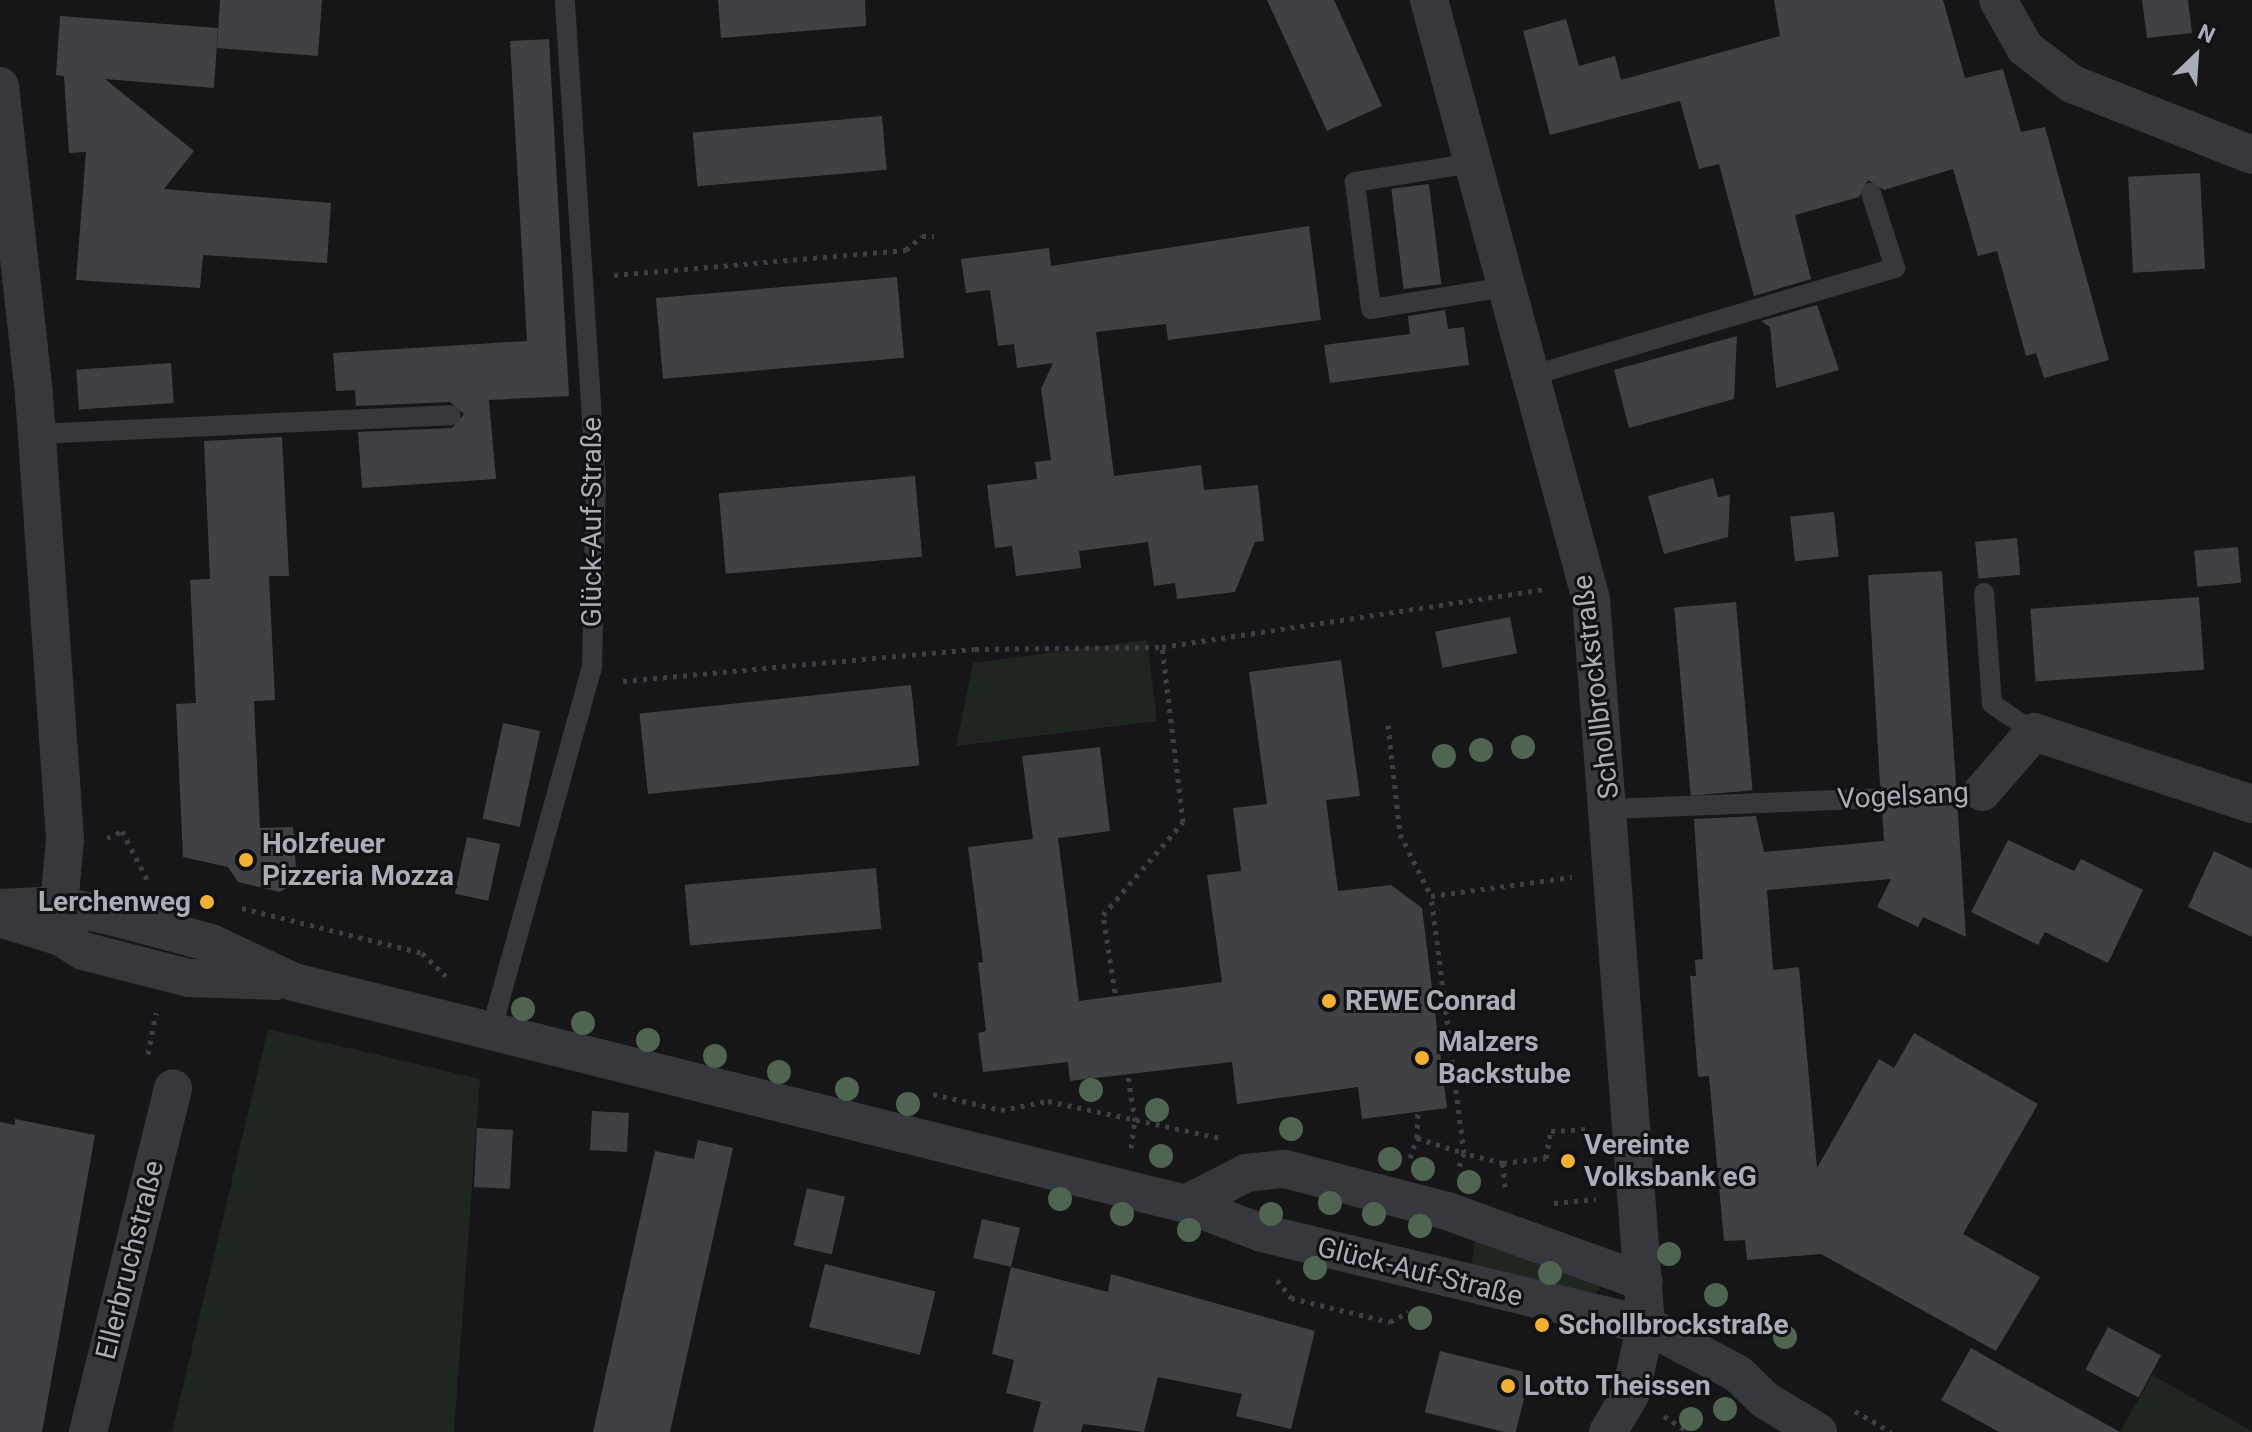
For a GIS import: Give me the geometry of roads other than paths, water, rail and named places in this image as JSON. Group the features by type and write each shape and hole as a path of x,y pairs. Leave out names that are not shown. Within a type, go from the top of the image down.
{"street":[{"name":"Schollbrockstraße","path":"1429,0 1588,585 1610,809 1646,1325 1630,1395 1608,1432"},
{"path":"1998,0 2025,48 2072,84 2252,155"},
{"path":"0,86 36,434 66,851 59,905"},
{"path":"2034,732 2252,804"},
{"name":"Vogelsang","path":"1982,792 2034,732"},
{"name":"Glück-Auf-Straße","path":"0,908 59,905 211,943 294,982 1186,1204 1262,1233 1646,1325 1738,1374 1765,1400 1818,1432"},
{"name":"Glück-Auf-Straße","path":"0,918 61,937 83,951 189,978 294,982"},
{"name":"Ellerbruchstraße","path":"88,1432 173,1088"},
{"path":"1186,1204 1246,1173 1285,1169 1447,1211 1644,1282"}],"lane":[{"name":"Glück-Auf-Straße","path":"491,1031 588,683 596,482 565,0"},
{"path":"1472,163 1355,182 1371,309 1506,287"},
{"path":"1530,376 1895,268 1871,193"},
{"path":"36,434 451,415"},
{"path":"1984,593 1992,704 2034,732"},
{"name":"Vogelsang","path":"1610,809 1880,798"}],"place":[{"name":"Holzfeuer Pizzeria Mozza","path":"246,860"},
{"name":"Lerchenweg","path":"207,902"},
{"name":"REWE Conrad","path":"1329,1001"},
{"name":"Malzers Backstube","path":"1422,1058"},
{"name":"Vereinte Volksbank eG","path":"1568,1161"},
{"name":"Schollbrockstraße","path":"1542,1325"},
{"name":"Lotto Theissen","path":"1508,1386"}]}
